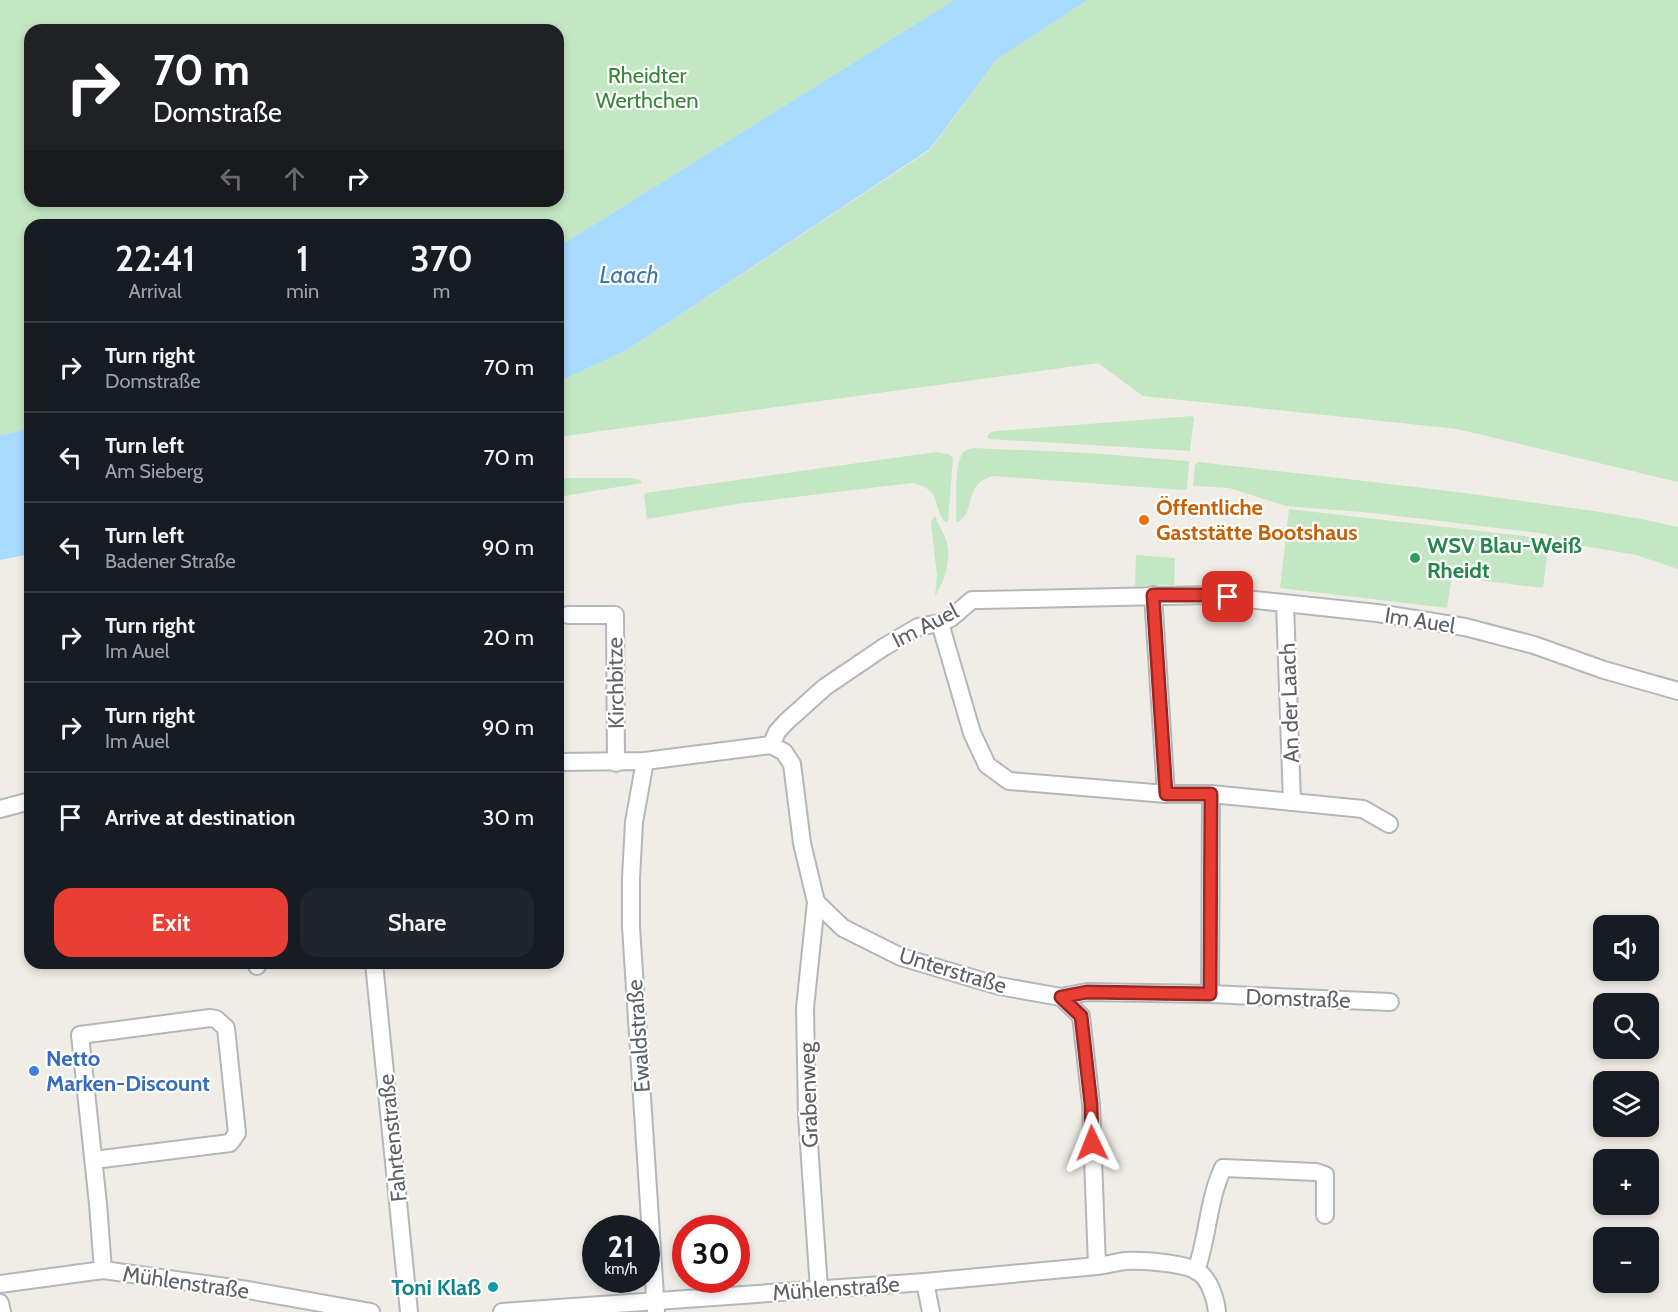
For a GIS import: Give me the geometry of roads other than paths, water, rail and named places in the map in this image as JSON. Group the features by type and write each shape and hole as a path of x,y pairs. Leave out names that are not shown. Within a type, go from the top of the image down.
{"street":[{"path":"1153,595 1166,794"},
{"name":"Im Auel","path":"771,745 777,732 786,722 825,687 918,627 940,623 951,618 972,600 1209,595 1377,613 1451,624 1534,645 1604,670 1678,691"},
{"name":"An der Laach","path":"1285,604 1293,802"},
{"name":"Kirchbitze","path":"568,615 615,615 616,762"},
{"path":"940,623 972,733 987,765 1009,782 1166,794 1211,794 1363,809 1389,824"},
{"path":"564,762 645,761 771,745 784,752 792,764 802,843 816,902"},
{"name":"Ewaldstraße","path":"645,761 634,822 631,927 656,1306"},
{"path":"1210,994 1211,794"},
{"path":"0,809 24,803"},
{"name":"Unterstraße","path":"816,902 843,928 901,957 999,986 1061,997"},
{"name":"Grabenweg","path":"816,902 805,1008 807,1115 819,1289"},
{"name":"Fahrtenstraße","path":"375,969 409,1312"},
{"name":"Domstraße","path":"1061,997 1087,992 1210,994 1390,1002"},
{"path":"1061,997 1081,1016 1091,1104 1098,1266 1127,1261 1187,1267 1201,1274 1210,1288 1217,1312"},
{"path":"94,1160 230,1143 237,1133 226,1028 216,1019 210,1018 80,1035 103,1270"},
{"path":"1196,1271 1202,1256 1215,1184 1223,1168 1316,1172 1325,1175 1324,1215"},
{"name":"Mühlenstraße","path":"502,1312 656,1306 819,1289 1098,1266"},
{"name":"Mühlenstraße","path":"0,1284 103,1270 249,1290 371,1312"},
{"path":"925,1282 930,1312"},
{"path":"0,1303 2,1312"}],"water":[{"name":"Laach","path":"954,0 1088,0 997,59 930,149 627,350 564,379 564,243"},
{"path":"24,430 24,555 0,560 0,435"}],"place":[{"name":"Öffentliche Gaststätte Bootshaus","path":"1144,520"},
{"name":"WSV Blau-Weiß Rheidt","path":"1415,558"},
{"name":"Netto Marken-Discount","path":"34,1071"},
{"name":"Toni Klaß","path":"493,1287"}],"park label":[{"name":"Rheidter Werthchen","path":"647,88"}]}
